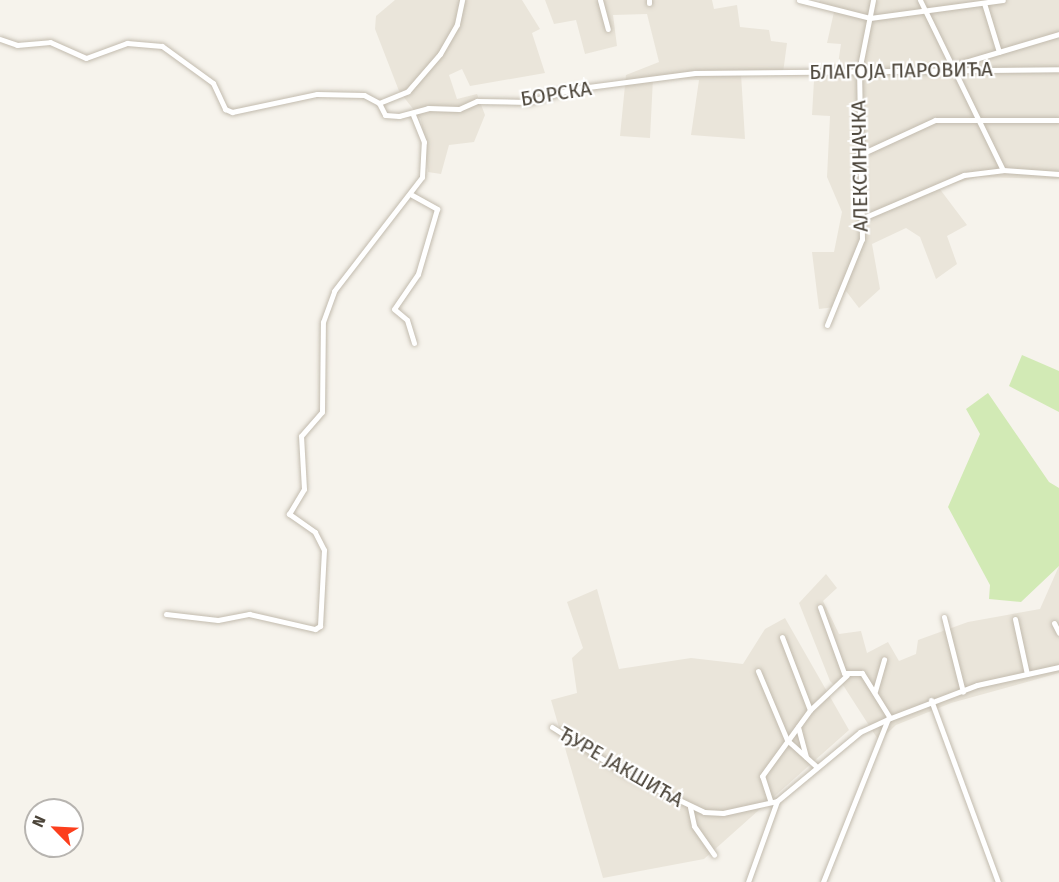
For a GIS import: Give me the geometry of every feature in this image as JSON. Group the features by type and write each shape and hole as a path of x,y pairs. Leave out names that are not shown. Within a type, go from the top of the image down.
{"street":[{"path":"0,39 17,45 50,42 87,58 127,43 162,46 213,83 225,109 232,112 317,94 364,95 379,103 408,91 440,54 457,24 462,0"},
{"path":"600,0 608,29"},
{"path":"799,0 870,18 1003,0"},
{"name":"АЛЕКСИНАЧКА","path":"827,325 861,246 863,218 857,156 859,71 873,0"},
{"path":"920,0 982,121 1003,170"},
{"path":"984,3 999,52"},
{"path":"956,68 1059,34"},
{"name":"БЛАГОЈА ПАРОВИЋА","path":"743,72 956,68 1059,69"},
{"name":"БОРСКА","path":"379,103 389,117 459,109 483,100 528,102 655,75 743,72"},
{"path":"166,614 218,620 249,614 319,627 324,550 315,532 290,514 304,489 301,438 322,412 323,322 334,291 412,195 425,155 412,113"},
{"path":"857,156 935,120 1059,120"},
{"path":"863,218 954,178 1003,170 1059,174"},
{"path":"412,195 437,209 418,274 394,309 407,320 414,343"},
{"path":"820,606 847,675"},
{"path":"944,617 963,692"},
{"path":"1015,619 1027,674"},
{"path":"1054,623 1059,633"},
{"path":"782,636 810,710"},
{"path":"874,691 884,659"},
{"path":"748,882 773,800 868,726 931,700 1059,667"},
{"path":"758,670 787,740 816,766"},
{"path":"773,800 760,779 810,710 847,675 861,672 889,718"},
{"path":"931,700 998,882"},
{"path":"823,882 889,718"},
{"name":"ЂУРЕ ЈАКШИЋА","path":"552,727 629,776 690,810 723,813 773,800"},
{"path":"798,727 806,757"},
{"path":"757,804 769,811"},
{"name":"ЂУРЕ ЈАКШИЋА","path":"690,810 714,855"}],"shaded area":[{"path":"395,0 522,0 540,29 532,33 545,73 470,86 462,69 449,75 457,99 477,94 485,115 474,142 449,145 441,174 428,172 421,119 399,91 375,29 376,16"},
{"path":"545,0 712,0 714,9 737,5 740,27 769,30 771,41 787,43 783,73 741,74 745,139 691,135 699,80 653,78 650,138 620,136 626,75 659,62 647,14 613,15 617,46 585,54 576,20 554,24"},
{"path":"820,0 1059,0 1059,179 978,177 939,188 967,225 947,236 957,264 936,279 920,237 906,228 872,244 880,289 859,308 846,291 835,307 819,309 812,252 834,252 842,212 827,177 830,116 812,115 815,63 838,64 841,44 827,43 834,12 818,7"},
{"path":"1059,566 1059,673 951,703 896,725 879,741 843,685 838,689 830,681 799,603 826,574 837,588 823,601 839,634 861,631 867,653 888,642 899,661 916,654 918,640 968,622 1040,609"},
{"path":"597,589 619,669 691,658 743,664 765,629 785,618 849,730 704,859 603,878 551,700 577,693 572,658 583,648 567,602"}],"green space":[{"path":"1022,355 1059,371 1059,412 1009,386"},
{"path":"988,393 1049,482 1059,488 1059,566 1021,602 989,599 990,585 948,507 980,434 966,409"}]}
